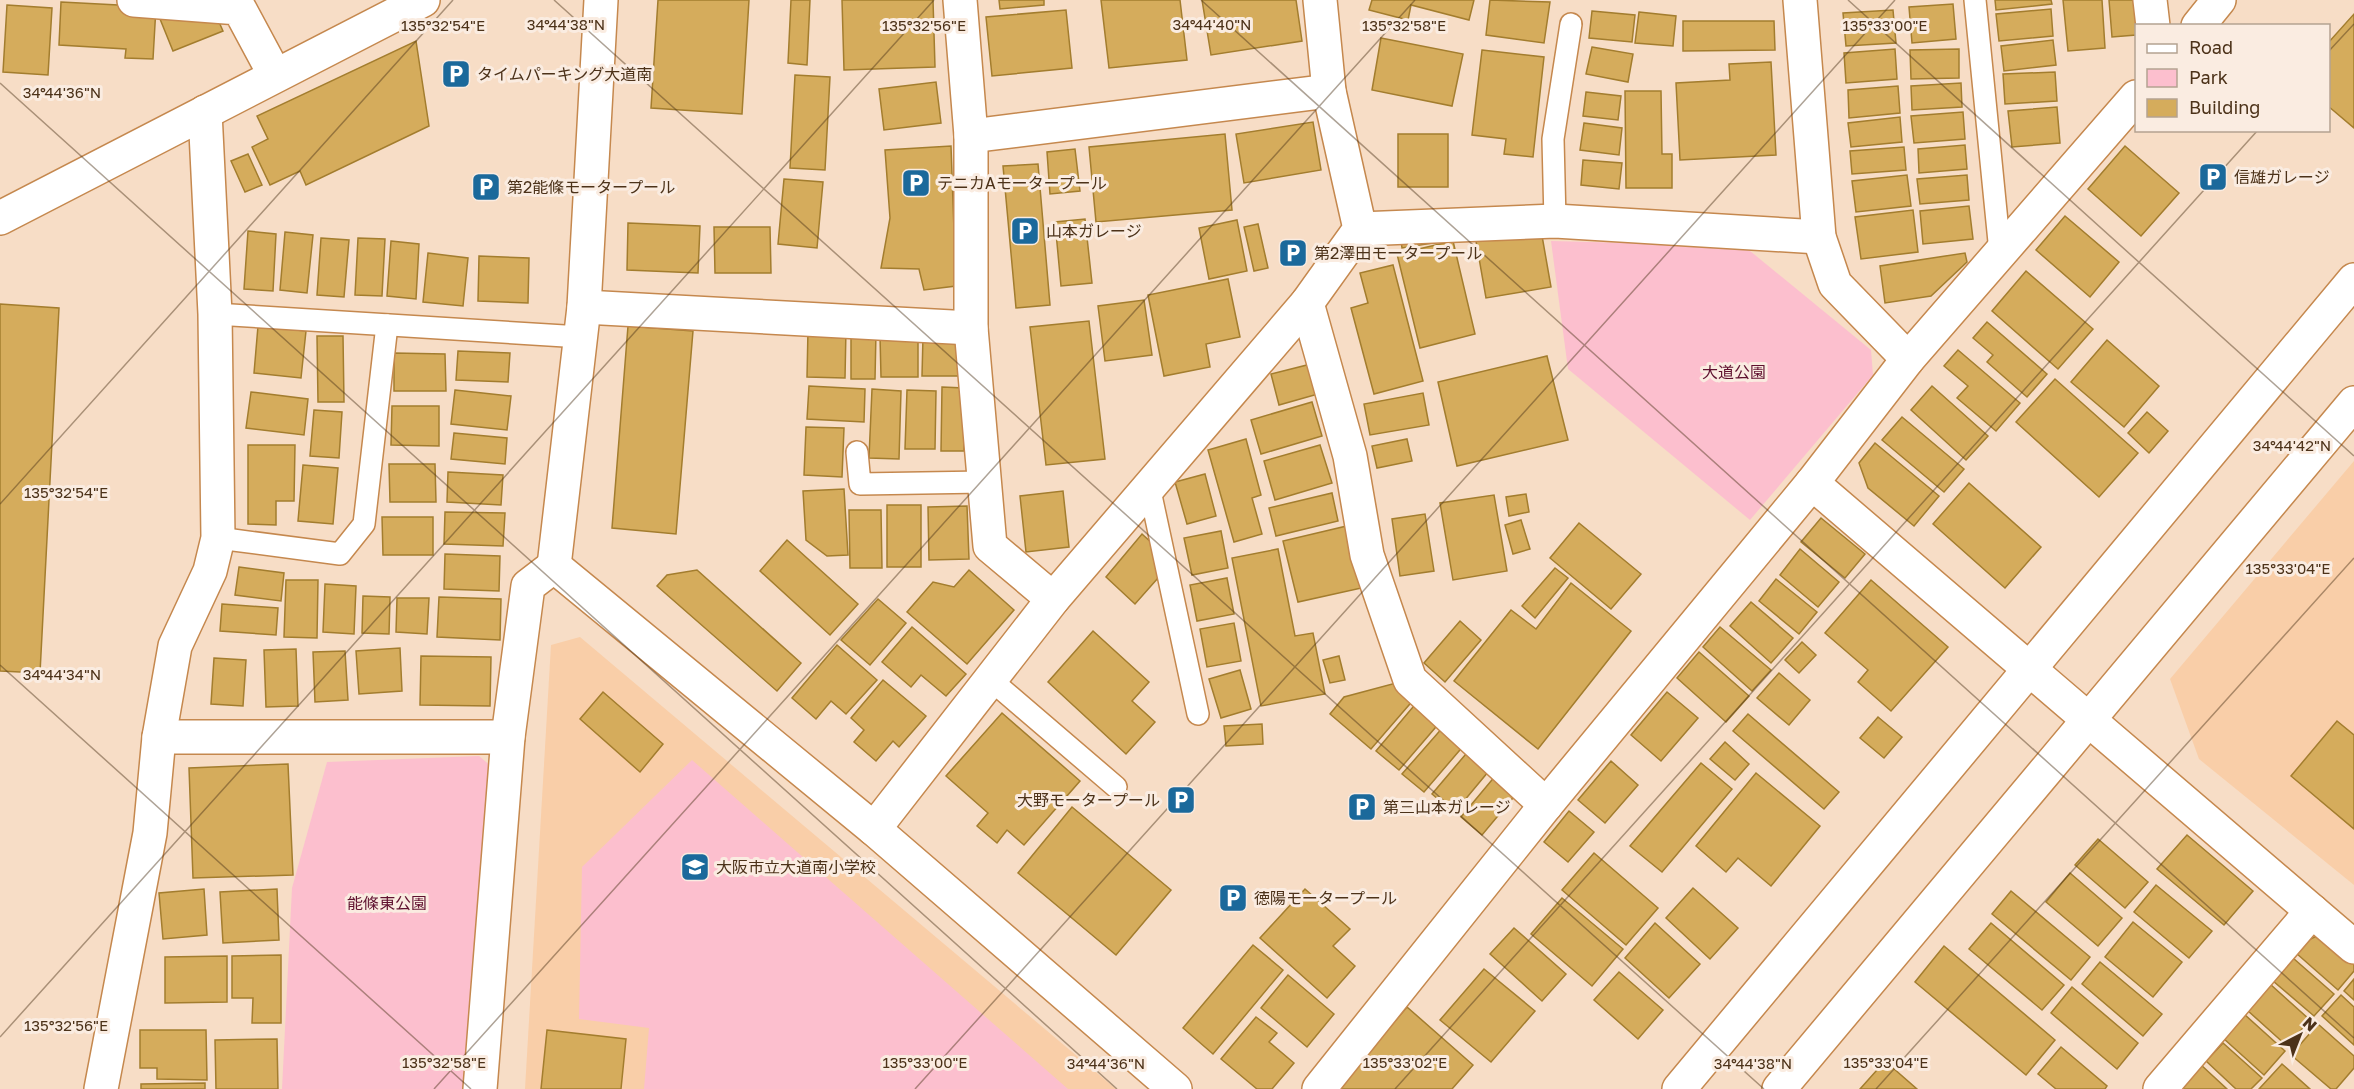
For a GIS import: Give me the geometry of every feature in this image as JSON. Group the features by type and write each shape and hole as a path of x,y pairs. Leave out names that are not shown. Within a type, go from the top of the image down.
{"street":[{"path":"134,0 239,8 275,75"},
{"path":"0,218 423,0"},
{"path":"480,1089 508,737 528,586 554,566 583,322 601,0"},
{"path":"960,0 971,136 970,328 990,546 1053,599"},
{"path":"874,829 1053,599 1307,303 1360,229 1329,91 1320,0"},
{"path":"1800,0 1819,237 1835,284 1908,359"},
{"path":"2150,0 2153,24"},
{"path":"2200,24 2219,0"},
{"path":"971,136 1329,91"},
{"path":"1319,1089 1546,805 1812,483 1908,359 2135,98"},
{"path":"101,1089 150,833 159,737 175,646 210,571 218,538 215,314 205,112"},
{"path":"1360,229 1555,221 1819,237"},
{"path":"1679,1089 2354,280"},
{"path":"1307,303 1350,456 1367,555 1410,680 1546,805"},
{"path":"583,322 970,328"},
{"path":"1779,1089 2354,403"},
{"path":"1812,483 2354,947"},
{"path":"554,566 874,829 1175,1089"},
{"path":"159,737 508,737"},
{"path":"2160,1089 2312,911"}],"lane":[{"path":"1975,0 2000,252"},
{"path":"1555,221 1553,140 1571,24"},
{"path":"215,314 387,325 583,322"},
{"path":"218,538 340,554 364,524 387,325"},
{"path":"856,452 860,484 984,482"},
{"path":"1149,486 1198,714"},
{"path":"991,680 1116,787"}],"shaded area":[{"path":"2354,461 2354,885 2199,759 2170,679"},
{"name":"大阪市立大道南小学校","path":"580,637 1116,1089 525,1089 551,645"}],"green space":[{"name":"大道公園","path":"1551,241 1744,246 1871,350 1873,375 1750,520 1568,369"},
{"name":"能條東公園","path":"479,756 493,768 468,1089 282,1089 292,888 327,762"},
{"name":"大阪市立大道南小学校","path":"692,760 1068,1089 644,1089 649,1028 579,1019 582,867"}],"building":[{"path":"658,0 749,0 742,114 651,108"},
{"path":"791,0 810,0 807,65 788,63"},
{"path":"842,0 933,0 935,67 844,70"},
{"path":"999,0 1044,0 1044,5 1000,9"},
{"path":"1101,0 1180,0 1187,60 1109,68"},
{"path":"1202,0 1296,0 1302,41 1211,55"},
{"path":"1372,0 1474,0 1469,20 1411,5 1408,20 1369,10"},
{"path":"1490,0 1550,2 1544,43 1486,35"},
{"path":"1995,0 2051,0 2052,4 1996,10"},
{"path":"2063,0 2102,0 2105,48 2068,51"},
{"path":"2109,0 2138,0 2135,35 2112,37"},
{"path":"61,2 156,7 153,59 125,58 126,49 59,45"},
{"path":"1953,4 1956,39 1912,43 1909,7"},
{"path":"7,5 52,8 48,75 3,72"},
{"path":"2051,9 2053,36 1999,41 1996,14"},
{"path":"1066,10 1072,68 992,76 986,17"},
{"path":"1893,10 1896,43 1846,46 1843,13"},
{"path":"1592,11 1635,15 1632,42 1589,38"},
{"path":"1639,12 1676,16 1673,46 1635,43"},
{"path":"215,13 223,31 173,51 158,14"},
{"path":"2354,14 2354,128 2330,108 2330,41"},
{"path":"1683,21 1774,21 1775,50 1683,51"},
{"path":"1381,38 1463,54 1452,106 1372,90"},
{"path":"2053,40 2056,65 2004,71 2001,46"},
{"path":"416,41 429,126 306,185 300,171 270,185 252,147 268,139 257,116"},
{"path":"1592,47 1633,54 1628,82 1586,74"},
{"path":"1895,49 1897,79 1846,83 1844,53"},
{"path":"1959,49 1959,78 1911,79 1910,50"},
{"path":"1482,50 1544,57 1533,157 1504,154 1506,139 1472,135"},
{"path":"1771,62 1776,155 1680,160 1676,83 1730,80 1729,64"},
{"path":"2055,72 2057,101 2005,104 2003,74"},
{"path":"795,75 830,77 825,170 790,168"},
{"path":"936,82 941,123 884,130 879,89"},
{"path":"1961,83 1962,107 1912,110 1911,86"},
{"path":"1898,86 1900,113 1849,118 1848,90"},
{"path":"1625,91 1661,91 1662,154 1672,154 1672,188 1626,188"},
{"path":"1586,92 1621,96 1618,120 1583,116"},
{"path":"2057,107 2060,143 2012,147 2008,111"},
{"path":"1963,112 1965,139 1914,143 1911,116"},
{"path":"1900,117 1902,142 1851,147 1848,123"},
{"path":"1313,122 1321,170 1244,183 1236,134"},
{"path":"1584,123 1622,128 1619,155 1580,150"},
{"path":"1225,134 1232,210 1096,222 1089,147"},
{"path":"1398,134 1448,134 1448,187 1398,187"},
{"path":"1965,145 1967,169 1919,173 1918,149"},
{"name":"テニカAモータープール","path":"951,146 956,286 924,290 919,269 881,268 890,218 885,150"},
{"path":"2125,146 2179,193 2141,236 2088,189"},
{"path":"1904,147 1906,170 1852,174 1850,151"},
{"path":"1075,149 1080,191 1050,194 1047,152"},
{"path":"248,154 262,185 245,192 231,161"},
{"path":"1583,160 1622,163 1619,189 1581,185"},
{"name":"山本ガレージ","path":"1038,164 1050,305 1016,308 1003,166"},
{"path":"1907,175 1911,206 1856,212 1852,181"},
{"path":"1967,175 1969,200 1920,204 1917,179"},
{"path":"784,179 823,182 817,248 778,244"},
{"path":"1969,206 1973,239 1923,244 1920,211"},
{"path":"1913,210 1918,252 1861,259 1855,217"},
{"path":"2065,216 2119,262 2090,297 2036,250"},
{"path":"1085,219 1092,283 1061,286 1055,222"},
{"path":"1237,220 1247,271 1209,279 1199,228"},
{"path":"628,223 700,226 698,273 627,270"},
{"path":"1258,224 1268,268 1254,271 1244,227"},
{"path":"714,227 770,227 771,273 715,273"},
{"path":"1541,230 1551,287 1486,298 1476,241"},
{"path":"248,231 276,234 273,291 244,289"},
{"path":"285,232 313,235 307,293 280,290"},
{"path":"321,238 349,240 344,297 317,295"},
{"path":"358,238 385,239 382,296 355,295"},
{"path":"391,241 419,244 416,299 387,296"},
{"path":"1401,241 1445,241 1402,248"},
{"path":"1453,241 1475,334 1420,348 1397,254"},
{"path":"428,253 468,258 463,306 423,302"},
{"path":"1965,253 1967,262 1931,296 1885,303 1880,266"},
{"path":"479,256 529,258 528,303 478,301"},
{"path":"1393,265 1423,381 1374,394 1351,308 1368,303 1360,273"},
{"path":"2026,271 2093,329 2058,369 1992,311"},
{"path":"1228,279 1240,337 1206,344 1210,367 1164,376 1148,295"},
{"path":"1144,300 1152,355 1105,361 1098,306"},
{"path":"0,304 59,308 40,673 0,671"},
{"path":"1089,321 1105,459 1046,465 1030,327"},
{"path":"1987,322 2047,374 2027,397 1987,362 1993,355 1973,338"},
{"path":"258,326 306,331 301,378 254,373"},
{"path":"628,326 693,331 676,534 612,528"},
{"path":"846,329 845,378 807,377 808,330"},
{"path":"851,331 876,332 875,379 851,379"},
{"path":"317,336 343,336 344,402 318,402"},
{"path":"880,336 918,336 918,377 881,377"},
{"path":"923,337 960,337 960,376 922,376"},
{"path":"2107,340 2159,386 2124,427 2071,382"},
{"path":"1958,350 2020,403 1996,431 1957,398 1968,386 1944,366"},
{"path":"458,351 510,353 508,382 456,380"},
{"path":"394,353 445,354 446,391 394,391"},
{"path":"1547,356 1568,440 1457,466 1438,382"},
{"path":"1311,364 1318,394 1279,405 1271,374"},
{"path":"2055,379 2138,453 2099,497 2016,422"},
{"path":"809,386 865,389 864,422 807,419"},
{"path":"1932,386 1988,436 1966,460 1911,410"},
{"path":"942,387 964,388 964,451 941,451"},
{"path":"872,389 901,391 899,459 869,458"},
{"path":"455,390 511,396 507,430 451,424"},
{"path":"907,390 936,391 935,449 905,449"},
{"path":"251,392 308,399 304,435 246,428"},
{"path":"1423,393 1429,425 1370,435 1364,404"},
{"path":"1312,402 1322,436 1261,454 1251,420"},
{"path":"392,406 439,406 439,446 391,445"},
{"path":"314,410 342,412 339,458 310,456"},
{"path":"2147,412 2168,431 2149,453 2128,433"},
{"path":"1902,417 1964,469 1944,492 1882,440"},
{"path":"806,427 844,428 842,477 804,475"},
{"path":"454,433 507,438 505,464 451,459"},
{"path":"1246,439 1261,495 1252,498 1262,534 1234,542 1208,450"},
{"path":"1407,439 1412,461 1377,468 1372,446"},
{"path":"1875,443 1939,496 1914,526 1868,488 1859,463"},
{"path":"248,445 295,445 294,501 276,501 276,525 248,524"},
{"path":"1320,445 1332,483 1275,500 1264,461"},
{"path":"389,464 435,464 436,502 390,502"},
{"path":"303,465 338,468 333,524 298,521"},
{"path":"448,472 503,475 501,505 447,502"},
{"path":"1205,474 1216,516 1187,524 1175,482"},
{"path":"1969,483 2041,547 2005,588 1933,524"},
{"path":"844,489 848,555 827,556 806,540 803,491"},
{"path":"1063,491 1069,547 1026,552 1020,496"},
{"path":"1332,493 1338,521 1276,536 1269,508"},
{"path":"1526,494 1529,512 1509,516 1506,497"},
{"path":"1494,495 1507,571 1453,580 1440,503"},
{"path":"887,505 921,505 921,567 887,567"},
{"path":"967,506 969,559 929,560 928,507"},
{"path":"849,510 881,510 882,568 850,568"},
{"path":"445,512 505,513 503,546 444,544"},
{"path":"1425,514 1434,571 1400,576 1392,519"},
{"path":"382,517 433,517 433,555 383,555"},
{"path":"1821,518 1865,554 1845,578 1801,542"},
{"path":"1521,520 1530,549 1513,554 1505,525"},
{"path":"1579,523 1641,574 1611,609 1550,558"},
{"path":"1351,525 1366,587 1298,602 1283,541"},
{"path":"1221,531 1228,568 1192,575 1184,538"},
{"path":"1142,534 1153,544 1158,578 1135,604 1106,577"},
{"path":"787,540 858,604 830,635 760,571"},
{"path":"1278,549 1295,636 1313,633 1325,694 1261,706 1232,558"},
{"path":"1800,549 1839,582 1818,607 1780,575"},
{"path":"445,554 500,556 499,591 444,589"},
{"path":"239,567 284,573 281,601 235,595"},
{"path":"1555,568 1568,578 1535,618 1522,606"},
{"path":"697,570 801,663 777,691 657,586 667,575"},
{"path":"969,570 1014,610 967,664 907,612 933,582 954,587"},
{"path":"1227,578 1234,614 1197,621 1190,585"},
{"path":"1776,579 1817,612 1799,634 1759,601"},
{"path":"286,580 318,580 317,638 284,637"},
{"path":"1871,580 1948,647 1891,711 1858,682 1868,670 1825,633"},
{"path":"1571,583 1631,631 1538,749 1454,681 1511,610 1536,629"},
{"path":"325,584 356,586 354,634 323,632"},
{"path":"363,596 390,597 389,634 362,633"},
{"path":"439,597 501,599 500,640 437,637"},
{"path":"397,598 429,598 427,634 396,632"},
{"path":"878,599 906,623 870,665 841,640"},
{"path":"1751,602 1793,638 1771,663 1730,626"},
{"path":"222,604 278,608 276,635 220,631"},
{"path":"1460,621 1481,640 1445,682 1424,663"},
{"path":"1234,623 1241,661 1207,667 1200,629"},
{"path":"912,627 966,674 946,696 921,675 911,687 882,662"},
{"path":"1720,627 1771,670 1752,691 1703,647"},
{"path":"1093,631 1149,682 1132,701 1155,722 1126,754 1048,682"},
{"path":"1802,642 1816,655 1799,673 1785,660"},
{"path":"837,645 877,680 846,714 831,701 816,719 792,698"},
{"path":"400,648 402,691 359,694 356,651"},
{"path":"296,649 298,706 266,707 264,650"},
{"path":"345,651 348,700 315,702 313,652"},
{"path":"1699,652 1749,696 1726,722 1677,678"},
{"path":"421,656 491,657 490,706 420,705"},
{"path":"1339,656 1345,680 1330,683 1323,660"},
{"path":"214,658 246,660 243,706 211,704"},
{"path":"1240,670 1251,709 1221,718 1209,679"},
{"path":"1779,673 1810,700 1789,725 1757,698"},
{"path":"883,680 926,716 899,747 893,741 876,761 854,742 864,730 851,718"},
{"path":"1396,683 1415,698 1371,749 1330,714 1344,697"},
{"path":"603,692 663,744 640,772 580,719"},
{"path":"1667,692 1698,718 1661,761 1631,735"},
{"path":"1418,701 1441,721 1399,770 1376,751"},
{"path":"1002,713 1080,781 1024,845 1007,830 997,843 977,826 988,813 946,776"},
{"path":"1748,714 1839,792 1824,809 1733,731"},
{"path":"1878,717 1902,737 1884,758 1860,738"},
{"path":"2337,721 2354,735 2354,829 2291,776"},
{"path":"1262,724 1263,744 1226,746 1224,726"},
{"path":"1444,726 1465,744 1424,792 1402,774"},
{"path":"1725,742 1749,764 1735,780 1710,759"},
{"path":"1471,748 1493,766 1454,813 1432,794"},
{"path":"1611,761 1638,785 1605,823 1578,800"},
{"path":"1701,763 1732,789 1662,872 1630,846"},
{"path":"288,764 293,875 193,878 189,768"},
{"path":"1756,773 1820,826 1771,886 1738,858 1726,872 1696,846"},
{"path":"1496,775 1517,793 1482,835 1461,817"},
{"path":"1072,807 1171,890 1116,955 1018,873"},
{"path":"1569,811 1594,832 1568,862 1544,842"},
{"path":"2187,835 2253,891 2224,925 2157,869"},
{"path":"2098,839 2148,882 2125,908 2075,865"},
{"path":"1594,853 1658,908 1626,945 1562,890"},
{"path":"2070,873 2122,918 2098,946 2046,902"},
{"path":"2156,885 2212,931 2189,958 2134,912"},
{"path":"1693,888 1738,928 1710,959 1666,918"},
{"path":"204,889 207,935 163,939 159,893"},
{"path":"277,889 279,940 223,943 220,892"},
{"path":"1305,889 1350,929 1333,946 1355,966 1327,998 1260,938"},
{"path":"2011,891 2090,957 2071,980 1992,914"},
{"path":"1562,898 1623,949 1592,986 1531,934"},
{"path":"2133,922 2182,962 2153,997 2105,957"},
{"path":"1655,923 1700,964 1669,998 1625,958"},
{"path":"1991,923 2064,985 2042,1010 1969,949"},
{"path":"1514,928 1566,974 1542,1001 1490,954"},
{"path":"2326,932 2354,955 2354,971 2338,990 2296,953 2308,940"},
{"path":"1253,945 1283,970 1213,1054 1183,1028"},
{"path":"1944,946 2055,1040 2026,1075 1915,982"},
{"path":"281,955 281,1023 252,1023 253,998 232,998 232,956"},
{"path":"227,956 227,1002 165,1003 165,957"},
{"path":"2293,958 2334,994 2314,1016 2273,981"},
{"path":"2100,962 2162,1014 2143,1036 2082,984"},
{"path":"1484,969 1535,1011 1491,1062 1440,1020"},
{"path":"1619,972 1663,1010 1638,1039 1594,1000"},
{"path":"1288,975 1334,1014 1307,1047 1261,1008"},
{"path":"2354,979 2354,1000 2344,991"},
{"path":"2270,984 2310,1020 2287,1046 2247,1010"},
{"path":"2072,987 2138,1043 2117,1069 2051,1013"},
{"path":"2341,995 2354,1007 2354,1045 2322,1016"},
{"path":"1407,1007 1473,1065 1452,1089 1337,1089"},
{"path":"2244,1014 2285,1051 2264,1075 2223,1038"},
{"path":"1256,1017 1277,1033 1269,1042 1294,1063 1272,1089 1257,1089 1221,1059"},
{"path":"2318,1024 2354,1056 2354,1068 2336,1089 2331,1089 2291,1055"},
{"path":"140,1030 206,1030 207,1080 157,1079 157,1068 140,1068"},
{"path":"547,1030 626,1039 621,1089 541,1089"},
{"path":"277,1039 278,1089 216,1089 215,1040"},
{"path":"2223,1043 2262,1078 2251,1089 2236,1089 2206,1061"},
{"path":"2061,1047 2107,1086 2105,1089 2056,1089 2038,1074"},
{"path":"1885,1061 1917,1089 1860,1089"},
{"path":"2200,1064 2227,1089 2178,1089"},
{"path":"2282,1064 2310,1089 2259,1089"},
{"path":"205,1083 205,1089 141,1089 141,1084"}],"place":[{"name":"タイムパーキング大道南","path":"456,74"},
{"name":"信雄ガレージ","path":"2213,177"},
{"name":"テニカAモータープール","path":"916,183"},
{"name":"第2能條モータープール","path":"486,187"},
{"name":"山本ガレージ","path":"1025,231"},
{"name":"第2澤田モータープール","path":"1293,253"},
{"name":"大野モータープール","path":"1181,800"},
{"name":"第三山本ガレージ","path":"1362,807"},
{"name":"大阪市立大道南小学校","path":"695,867"},
{"name":"徳陽モータープール","path":"1233,898"}]}
